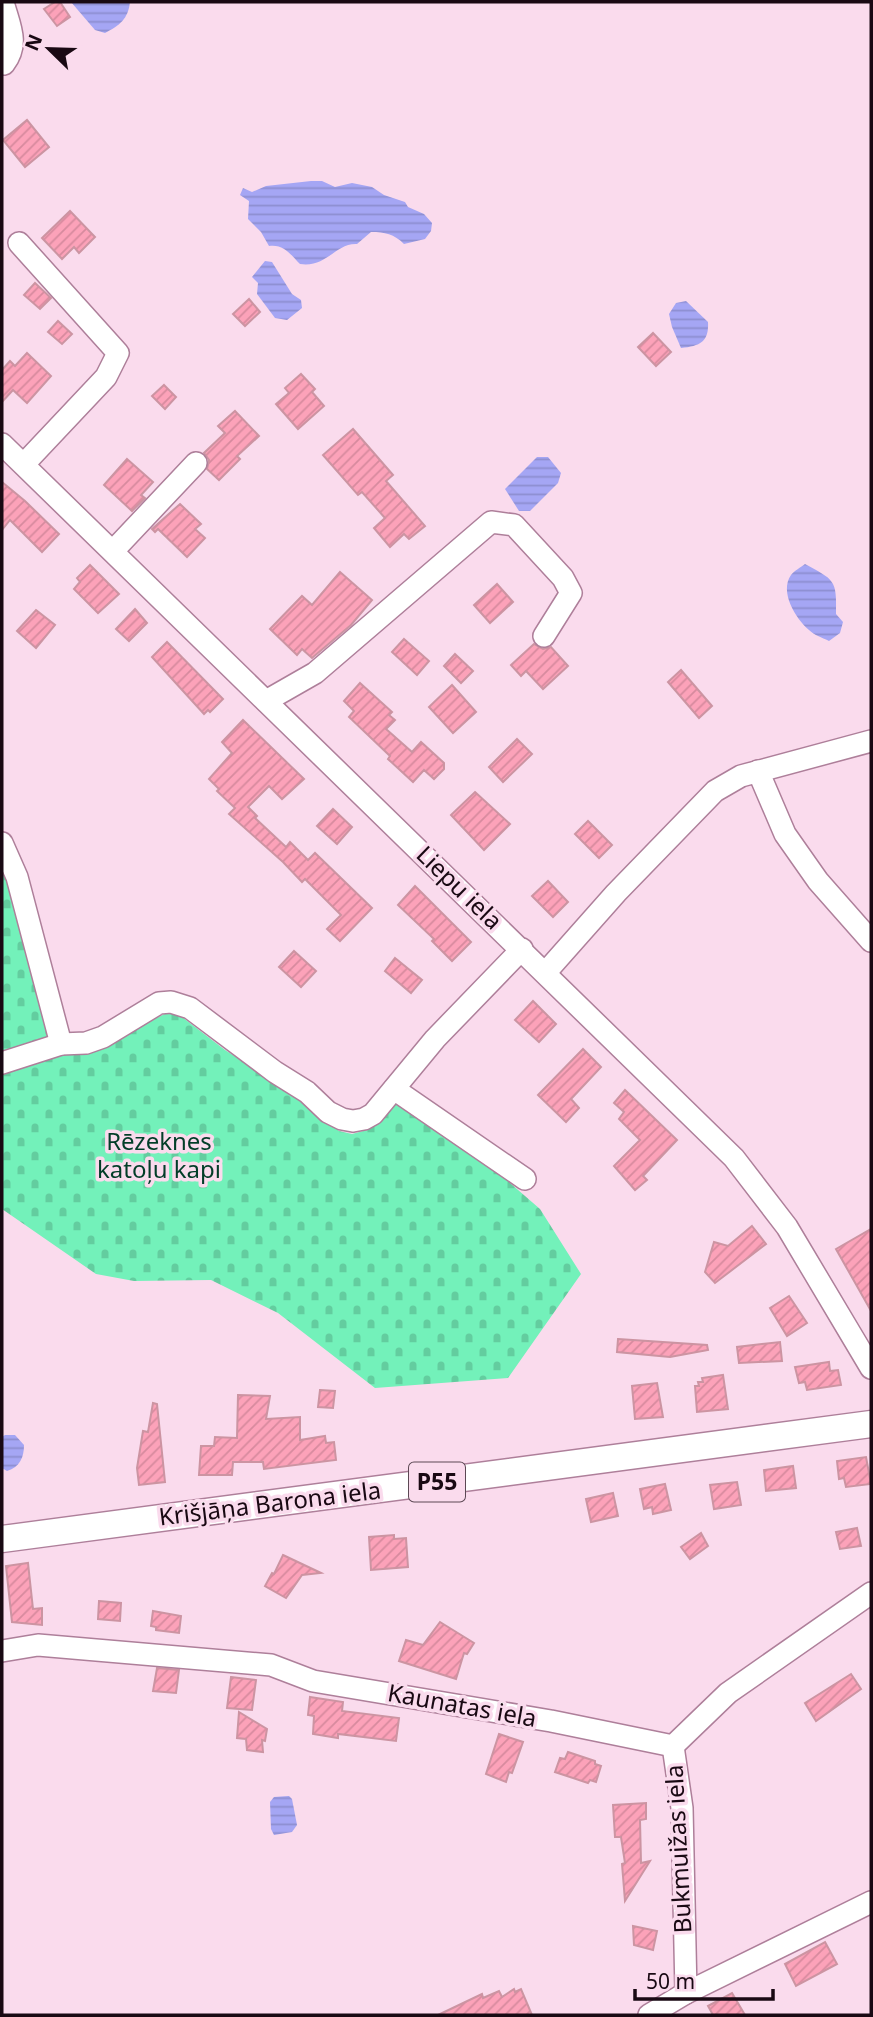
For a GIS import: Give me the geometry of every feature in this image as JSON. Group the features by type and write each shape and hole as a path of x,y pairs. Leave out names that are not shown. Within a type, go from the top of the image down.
{"main road":[{"name":"Krišjāņa Barona iela","path":"2,1539 871,1424"}],"street":[{"path":"3,2 13,41 12,54 4,64"},
{"path":"19,243 118,353 106,377 24,464"},
{"name":"Liepu iela","path":"2,444 734,1158 787,1227 871,1368"},
{"path":"113,551 196,463"},
{"path":"267,701 315,673 491,522 514,526 563,578 571,593 544,636"},
{"path":"546,972 616,893 715,791 741,776 871,741"},
{"path":"758,771 785,834 818,881 871,941"},
{"path":"2,843 21,888 61,1044"},
{"path":"2,1063 61,1044 86,1043 103,1037 159,1003 171,1002 190,1008 275,1072 307,1092 328,1112 341,1119 364,1119 373,1114 435,1040 522,949"},
{"path":"394,1088 525,1179"},
{"path":"673,1746 728,1693 871,1593"},
{"name":"Kaunatas iela","path":"2,1651 38,1645 271,1665 313,1681 551,1721 673,1746"},
{"name":"Bukmuižas iela","path":"673,1746 682,1808 686,1993"},
{"path":"649,2015 686,1993 871,1902"}],"green space":[{"name":"Rēzeknes katoļu kapi","path":"2,858 49,1013 78,1053 103,1044 173,1010 225,1050 289,1091 339,1131 352,1134 367,1130 380,1120 394,1101 494,1169 540,1209 581,1274 508,1378 375,1388 278,1313 211,1280 134,1281 96,1274 2,1209"}],"water":[{"path":"71,2 130,2 122,21 105,33 95,30"},
{"path":"322,181 335,187 352,183 372,187 424,214 432,223 431,231 425,239 404,244 389,234 371,232 357,244 343,247 324,259 300,264 283,248 269,246 261,232 248,219 249,201 240,195 243,188 252,192 266,186"},
{"path":"265,261 272,262 292,294 301,300 302,308 287,320 275,318 257,294 258,283 252,277"},
{"path":"686,301 708,322 708,329 702,342 681,348 669,314 676,303"},
{"path":"537,457 548,457 561,473 558,483 530,511 519,511 505,489"},
{"path":"805,564 828,578 834,587 836,614 843,622 840,633 829,641 804,625 794,612 788,597 791,575"},
{"path":"15,1435 24,1445 20,1461 7,1471 2,1468 2,1437"},
{"path":"289,1796 297,1825 292,1832 274,1835 271,1829 270,1802 274,1797"}],"building":[{"path":"60,2 70,17 57,26 44,9"},
{"path":"27,120 49,147 25,167 3,140"},
{"path":"70,211 95,237 79,253 74,247 62,259 42,238"},
{"path":"35,283 51,298 40,309 24,295"},
{"path":"249,299 260,312 245,326 233,314"},
{"path":"58,321 72,334 62,344 48,332"},
{"path":"653,333 671,352 656,366 638,347"},
{"path":"27,353 51,376 27,403 13,390 2,402 2,370 10,361 15,366"},
{"path":"301,374 315,389 312,392 324,406 298,429 276,404 289,393 285,388"},
{"path":"164,385 176,397 165,409 152,396"},
{"path":"235,411 259,436 237,456 240,459 219,480 207,469 209,460 204,453 225,433 218,426"},
{"path":"353,429 393,475 386,481 425,526 409,539 404,534 390,547 374,528 385,518 362,492 358,495 323,455"},
{"path":"127,459 153,482 141,495 145,498 132,511 104,485"},
{"path":"2,482 59,534 42,552 10,520 2,530"},
{"path":"180,504 201,524 195,529 205,538 187,557 158,529 155,532 152,529"},
{"path":"90,565 119,594 98,613 74,589 80,582 77,578"},
{"path":"340,572 372,600 351,625 312,658 302,649 297,655 270,629 302,596 312,605"},
{"path":"497,584 513,602 490,623 474,605"},
{"path":"135,609 147,623 129,641 116,629"},
{"path":"36,610 55,625 36,648 17,631"},
{"path":"404,639 429,661 417,675 392,652"},
{"path":"167,642 223,699 210,712 208,710 204,714 152,657"},
{"path":"534,644 543,649 551,647 568,666 543,689 526,671 521,676 511,665"},
{"path":"455,654 473,671 461,683 444,666"},
{"path":"681,670 712,706 699,718 668,682"},
{"path":"360,683 392,712 389,715 395,720 386,729 412,752 421,742 444,763 444,769 434,779 424,770 413,782 349,717 354,711 344,701"},
{"path":"452,685 476,712 453,733 429,707"},
{"path":"243,720 304,779 282,799 269,786 248,807 257,816 255,818 286,847 290,842 308,860 315,853 372,908 340,941 327,929 341,915 305,879 302,882 229,814 235,808 209,779 232,753 222,742"},
{"path":"517,739 532,754 503,782 489,767"},
{"path":"475,792 510,824 484,850 451,815"},
{"path":"333,809 352,827 337,844 317,826"},
{"path":"588,821 612,845 599,858 575,834"},
{"path":"548,881 568,902 553,917 532,896"},
{"path":"415,886 471,942 452,961 432,941 434,939 398,905"},
{"path":"294,951 316,971 301,987 279,967"},
{"path":"395,958 422,980 411,993 385,971"},
{"path":"533,1001 556,1024 539,1042 515,1020"},
{"path":"583,1049 601,1067 571,1099 579,1108 566,1122 538,1095"},
{"path":"625,1090 677,1140 643,1176 647,1180 635,1190 614,1166 640,1140 619,1119 624,1112 614,1103"},
{"path":"752,1226 766,1244 715,1283 705,1272 714,1242 728,1246"},
{"path":"871,1229 871,1311 836,1249"},
{"path":"789,1296 807,1323 787,1336 770,1308"},
{"path":"618,1339 707,1345 708,1350 670,1357 617,1352"},
{"path":"780,1342 782,1361 739,1363 737,1347"},
{"path":"829,1362 830,1371 838,1370 841,1385 807,1390 805,1382 799,1383 795,1367"},
{"path":"723,1375 728,1409 697,1412 695,1386 699,1386 698,1382 703,1382 702,1378"},
{"path":"657,1383 663,1417 635,1419 632,1386"},
{"path":"320,1390 335,1391 333,1408 318,1407"},
{"path":"238,1395 270,1396 266,1419 300,1417 300,1440 325,1436 326,1443 334,1442 336,1460 264,1469 263,1462 233,1462 232,1475 199,1475 201,1446 214,1446 215,1437 237,1438"},
{"path":"153,1403 157,1404 165,1482 139,1485 137,1468 143,1431 148,1432"},
{"path":"866,1457 871,1484 846,1487 844,1478 839,1479 837,1461"},
{"path":"793,1466 796,1488 766,1491 764,1470"},
{"path":"737,1482 741,1505 714,1509 710,1485"},
{"path":"665,1484 671,1510 653,1514 652,1507 644,1509 640,1489"},
{"path":"613,1493 618,1516 591,1522 586,1499"},
{"path":"857,1528 861,1546 840,1549 836,1532"},
{"path":"701,1533 708,1546 690,1559 681,1547"},
{"path":"394,1535 394,1539 406,1538 408,1567 371,1570 369,1537"},
{"path":"283,1555 321,1573 302,1575 286,1598 265,1586"},
{"path":"28,1563 33,1609 42,1608 42,1625 12,1622 6,1566"},
{"path":"99,1601 121,1603 120,1621 98,1619"},
{"path":"153,1611 181,1616 179,1633 156,1630 156,1627 151,1626"},
{"path":"440,1622 474,1643 467,1654 464,1653 456,1679 399,1661 406,1640 423,1645"},
{"path":"157,1668 179,1670 176,1693 153,1691"},
{"path":"851,1674 861,1689 816,1721 805,1703"},
{"path":"231,1677 256,1680 252,1710 227,1708"},
{"path":"310,1697 343,1702 342,1711 399,1718 396,1741 338,1734 338,1738 313,1734 314,1716 308,1715"},
{"path":"239,1712 267,1729 265,1741 262,1740 263,1752 247,1750 246,1739 237,1738"},
{"path":"499,1734 523,1742 506,1782 486,1774"},
{"path":"568,1752 595,1761 595,1764 601,1766 596,1782 590,1780 588,1783 555,1772 560,1758 565,1759"},
{"path":"646,1803 646,1819 640,1820 641,1863 650,1861 625,1901 622,1864 625,1863 621,1837 615,1837 613,1805"},
{"path":"633,1926 657,1931 653,1950 634,1945"},
{"path":"825,1942 837,1964 796,1986 785,1964"},
{"path":"514,1989 515,1992 521,1989 532,2015 438,2015 482,1994 483,1998 499,1991 502,1997"},
{"path":"732,1993 745,2015 713,2015 708,2006"}]}
